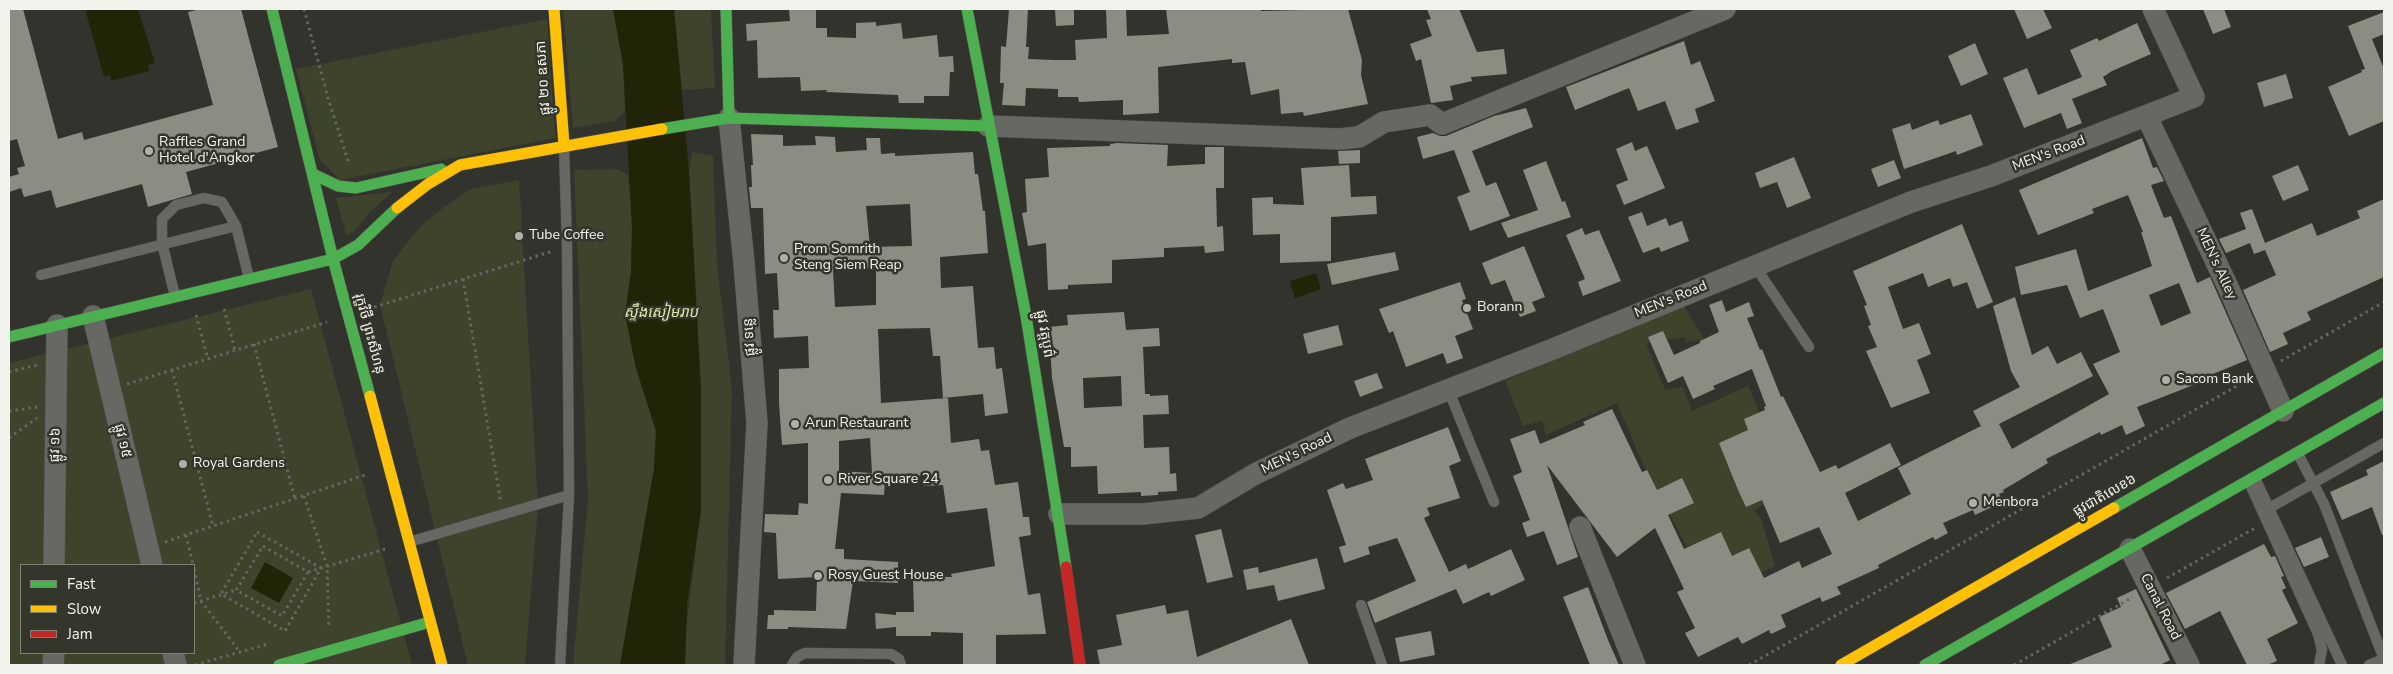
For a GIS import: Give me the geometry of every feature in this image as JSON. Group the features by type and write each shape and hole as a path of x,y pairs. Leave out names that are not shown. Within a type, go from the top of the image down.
{"main road":[{"name":"រុក្ខវិថី ព្រះសីហនុ","path":"272,9 333,259 442,665"},
{"name":"ផ្លូវ ២០ ឧសភា","path":"554,9 564,145"},
{"name":"ផ្លូវ ទន្លេ","path":"726,9 729,118"},
{"name":"ផ្លូវ វត្តបូព៌","path":"968,9 988,126 1026,316 1059,514 1080,665"},
{"path":"313,174 338,186 356,188 564,145 729,118 988,126"},
{"path":"9,337 333,259 358,245 391,214 428,184 460,165"},
{"name":"ផ្លូវជាតិលេខ៦","path":"1841,665 2384,354"},
{"path":"1925,665 2384,403"},
{"path":"279,665 430,622"}],"street":[{"path":"988,126 1339,139 1359,137 1384,122 1430,115 1442,124 1725,9"},
{"name":"MEN's Road","path":"1059,514 1143,514 1198,508 1255,474 1350,428 1448,388 1553,349 1911,202 1991,176 2147,117 2194,97 2153,9"},
{"name":"MEN's Alley","path":"2147,117 2283,412"},
{"name":"ផ្លូវ ទន្លេ","path":"729,118 744,263 756,424 744,665"},
{"name":"ផ្លូវ ១៥","path":"93,316 150,557"},
{"name":"ផ្លូវ ១៦","path":"54,564 57,325"},
{"path":"1580,527 1635,665"},
{"name":"Canal Road","path":"2130,549 2189,665"}],"lane":[{"path":"560,665 569,495 567,246 564,145"},
{"path":"175,297 162,243 162,219 176,205 204,198 222,202 236,226 249,279"},
{"path":"41,275 162,243 236,226"},
{"path":"1756,266 1809,347"},
{"path":"1448,388 1494,502"},
{"path":"2266,513 2313,483 2384,443"},
{"path":"2298,453 2324,504 2384,658 2369,665"},
{"path":"2252,479 2318,634 2322,650 2318,665"},
{"path":"409,542 569,495"},
{"path":"2266,513 2342,665"},
{"path":"1361,605 1382,665"},
{"path":"792,665 796,657 805,653 891,654 899,660 901,665"}],"path":[{"path":"304,9 328,98 356,188"},
{"path":"463,279 503,515"},
{"path":"218,286 235,350"},
{"path":"190,293 208,359"},
{"path":"1749,665 2384,302"},
{"path":"254,344 295,499"},
{"path":"172,370 213,526"},
{"path":"9,411 56,405"},
{"path":"9,438 56,405"},
{"path":"150,557 186,535 389,467"},
{"path":"304,496 327,566 329,627"},
{"path":"2166,579 2266,513"},
{"path":"221,594 257,532 321,568"},
{"path":"186,535 193,564"},
{"path":"195,603 236,590 282,616 308,572 409,542"},
{"path":"236,590 262,546 308,572"},
{"path":"221,594 285,631 321,568"},
{"path":"195,574 201,601 240,652"},
{"path":"2014,665 2141,593"}],"shaded area":[{"path":"563,9 613,9 623,64 625,111 615,121 573,128"},
{"path":"674,9 711,9 715,88 682,90"},
{"path":"547,19 555,138 340,180 320,160 296,69"},
{"path":"692,152 713,156 717,265 732,388 725,665 685,665 686,630 701,510 701,390 689,171"},
{"path":"618,169 628,176 632,226 631,272 625,314 636,368 656,431 654,469 620,665 573,665 588,499 574,170"},
{"path":"519,180 538,505 525,665 468,665 380,305 393,261 419,228 444,207 471,189"},
{"path":"392,192 368,214 353,233 346,235 336,198"},
{"name":"Royal Gardens","path":"311,289 412,665 9,665 9,363"},
{"path":"1682,303 1704,339 1687,342 1684,337 1646,343 1665,390 1683,387 1692,411 1748,386 1793,490 1754,510 1761,518 1775,566 1713,596 1642,462 1617,403 1546,435 1542,421 1523,426 1505,381"}],"water":[{"path":"85,9 138,9 155,63 148,65 149,71 111,81 110,75 104,77"},
{"name":"ស្ទឹងសៀមរាប","path":"613,9 674,9 689,171 701,390 701,510 687,605 685,665 620,665 654,469 656,431 636,368 625,314 631,272 632,226 623,64"},
{"path":"1316,273 1321,289 1295,298 1290,281"},
{"path":"265,562 293,578 279,603 251,588"}],"building":[{"path":"9,9 23,9 58,139 82,132 84,140 213,105 188,12 201,9 241,9 278,147 186,172 192,194 148,207 142,184 56,208 51,190 24,197 21,188 9,192 9,177 19,174 17,168 25,166 17,139 9,141"},
{"path":"789,9 816,9 816,28 827,28 827,37 856,38 856,23 876,22 876,26 901,23 903,39 937,35 939,57 953,56 954,72 950,72 949,96 924,96 924,103 899,103 898,95 826,92 827,90 801,91 800,77 758,78 757,40 747,41 746,24 790,21"},
{"path":"1009,9 1028,9 1026,47 1029,47 1028,59 1076,60 1075,40 1107,38 1106,9 1126,9 1127,36 1169,34 1166,9 1260,9 1261,11 1348,9 1362,60 1361,75 1368,104 1304,116 1303,112 1281,114 1279,89 1251,95 1245,62 1232,63 1232,59 1158,67 1159,113 1123,115 1123,100 1079,102 1078,97 1058,97 1058,89 1026,88 1025,106 1002,105 1004,83 1000,83 1001,46 1006,47"},
{"path":"1055,9 1074,9 1074,25 1056,26"},
{"path":"1427,9 1459,9 1477,52 1504,49 1507,74 1471,77 1472,81 1450,86 1453,100 1431,103 1421,59 1416,61 1410,44 1432,36 1426,20 1431,19"},
{"path":"2014,9 2043,9 2052,28 2027,39"},
{"path":"2203,9 2224,9 2231,27 2213,34"},
{"path":"2384,12 2384,34 2372,39 2384,69 2384,121 2349,136 2328,87 2365,69 2348,26"},
{"path":"2137,23 2151,54 2112,71 2103,77 2107,85 2072,99 2082,123 2067,129 2061,113 2024,128 2003,78 2027,68 2038,95 2082,77 2070,50 2097,38 2099,41"},
{"path":"1684,41 1691,65 1700,61 1715,101 1695,109 1699,122 1676,130 1665,101 1638,111 1629,88 1575,110 1566,87"},
{"path":"1975,43 1988,74 1961,86 1948,56"},
{"path":"2286,74 2293,98 2264,107 2257,83"},
{"path":"1526,108 1533,127 1472,151 1486,186 1496,182 1510,216 1470,231 1457,197 1470,192 1454,150 1423,159 1417,137 1433,133 1446,136 1494,116"},
{"path":"1971,114 1983,145 1957,155 1956,151 1904,169 1892,129 1910,123 1912,130 1938,120 1940,125"},
{"path":"751,134 783,135 783,146 816,145 815,136 835,137 836,152 867,150 866,138 880,138 881,154 895,153 895,156 973,152 975,174 978,174 983,211 985,211 988,253 940,257 941,288 973,286 978,348 994,347 996,369 1002,368 1008,413 985,416 983,394 943,398 940,356 933,356 930,328 878,329 881,403 948,398 951,443 979,439 981,451 989,450 995,485 1018,482 1023,517 1029,517 1031,535 1019,537 1028,595 1040,593 1046,634 996,635 996,665 963,665 963,633 931,632 931,636 896,636 896,627 876,629 875,613 896,615 896,612 914,612 913,577 952,577 951,574 995,566 987,508 947,513 943,485 924,486 924,475 885,481 884,495 841,493 835,549 844,549 844,559 898,562 898,583 853,581 846,629 788,627 788,629 767,629 768,615 774,615 774,610 816,611 817,577 778,579 776,533 764,532 765,514 798,515 799,503 808,504 808,443 782,445 779,369 809,368 808,336 774,338 773,310 779,310 777,273 765,274 763,208 751,208 749,187 752,187 751,165 753,165","holes":["910,204 912,246 870,247 866,206","876,268 876,305 835,307 833,270","870,438 872,473 839,471 839,441"]},
{"path":"2142,138 2153,168 2157,167 2164,181 2151,185 2164,218 2171,216 2197,283 2210,277 2247,360 2213,374 2214,377 2137,407 2145,426 2126,435 2122,425 2101,435 2100,432 2046,459 2048,463 2003,490 2004,492 1999,494 2001,498 1992,501 1994,506 1975,515 1973,510 1943,523 1948,533 1935,540 1933,537 1878,565 1879,568 1837,587 1841,594 1822,602 1820,597 1781,615 1786,627 1771,634 1769,630 1742,644 1738,637 1698,657 1685,633 1695,628 1677,592 1684,589 1655,528 1617,557 1547,465 1578,557 1557,565 1544,531 1527,537 1522,523 1530,520 1513,476 1522,472 1510,439 1535,430 1540,444 1585,425 1583,422 1612,409 1642,472 1647,470 1657,490 1682,478 1694,503 1668,515 1684,549 1721,532 1732,556 1749,548 1764,578 1799,561 1802,568 1832,554 1819,527 1780,543 1762,500 1746,507 1738,490 1719,443 1748,430 1744,419 1765,410 1764,407 1766,406 1752,369 1713,386 1715,389 1693,399 1683,376 1668,383 1648,337 1663,331 1674,355 1700,343 1700,341 1719,332 1709,305 1722,300 1726,312 1749,302 1754,316 1747,318 1760,350 1762,349 1781,397 1783,396 1820,472 1836,465 1838,469 1890,443 1901,465 1845,493 1858,521 1911,494 1898,468 1981,426 1973,411 2020,387 2011,371 1993,306 2015,297 2032,355 2048,346 2057,364 2081,352 2093,376 1999,424 2012,449 2109,394 2093,364 2120,352 2103,309 2080,318 2067,285 2021,295 2015,267 2076,249 2088,291 2152,266 2141,232 2143,232 2128,195 2092,209 2094,213 2038,235 2019,190","holes":["2179,283 2191,313 2161,326 2149,295"]},
{"path":"1632,142 1635,151 1647,146 1665,188 1624,205 1616,185 1628,180 1616,149"},
{"path":"1110,144 1168,145 1167,166 1205,164 1205,147 1224,147 1224,188 1216,188 1217,227 1223,226 1224,251 1205,253 1204,246 1164,248 1164,257 1112,260 1112,283 1068,285 1068,289 1048,290 1046,243 1028,246 1022,213 1027,212 1025,179 1049,177 1047,148 1110,146"},
{"path":"1360,150 1360,163 1339,164 1338,151"},
{"path":"1794,157 1811,198 1787,208 1777,182 1760,188 1755,173"},
{"path":"1894,160 1901,178 1878,187 1871,169"},
{"path":"1546,161 1562,202 1565,201 1571,217 1508,238 1501,223 1538,210 1523,170"},
{"path":"1349,165 1351,197 1376,196 1377,214 1331,217 1331,261 1280,263 1280,234 1253,235 1252,198 1273,197 1273,204 1304,205 1301,168"},
{"path":"2298,165 2309,190 2283,201 2272,176"},
{"path":"2384,199 2384,277 2307,312 2311,320 2283,333 2288,344 2270,352 2243,290 2276,275 2265,250 2254,254 2250,243 2226,253 2219,239 2246,229 2240,213 2252,209 2265,243 2312,223 2317,236 2360,218 2357,211"},
{"path":"1642,212 1647,226 1666,218 1669,226 1682,221 1689,241 1661,252 1659,247 1643,253 1628,217"},
{"path":"1962,224 1993,302 1977,309 1967,282 1953,287 1950,278 1928,287 1923,273 1888,287 1903,329 1919,323 1931,354 1917,360 1930,393 1891,408 1866,351 1877,347 1868,326 1871,325 1864,306 1867,305 1853,271"},
{"path":"1582,228 1585,235 1599,230 1621,281 1583,296 1578,282 1585,279 1566,235"},
{"path":"1524,246 1545,297 1532,302 1536,311 1520,317 1505,280 1491,285 1482,263"},
{"path":"1395,252 1399,270 1332,285 1327,264"},
{"path":"1460,282 1466,299 1462,300 1473,329 1455,336 1463,358 1447,364 1443,353 1406,367 1393,331 1389,333 1379,309"},
{"path":"1124,312 1126,330 1159,328 1160,346 1143,347 1145,394 1150,394 1150,396 1168,395 1169,414 1143,415 1144,448 1169,447 1170,474 1176,473 1177,491 1158,492 1158,495 1141,496 1141,492 1098,494 1097,466 1071,467 1071,447 1064,447 1052,378 1049,327 1068,325 1067,315","holes":["1121,376 1122,406 1084,408 1083,378"]},
{"path":"1338,325 1343,345 1308,354 1303,334"},
{"path":"1377,373 1383,388 1360,397 1354,381"},
{"path":"1448,427 1461,461 1449,466 1460,498 1427,508 1430,515 1424,518 1449,572 1466,564 1468,569 1511,549 1525,580 1491,596 1489,592 1463,604 1456,589 1375,623 1367,602 1416,581 1397,538 1368,547 1370,554 1344,563 1339,547 1346,545 1327,490 1343,483 1346,489 1373,480 1365,459"},
{"path":"2384,461 2384,535 2382,535 2372,507 2342,520 2330,492 2368,475 2366,470"},
{"path":"1221,529 1233,577 1207,583 1195,535"},
{"path":"2321,537 2329,557 2304,567 2295,548"},
{"path":"2264,544 2271,557 2275,556 2284,576 2281,577 2286,588 2282,590 2298,623 2267,639 2277,661 2267,665 2247,665 2220,611 2185,629 2166,593"},
{"path":"1317,558 1325,589 1278,601 1274,585 1247,590 1243,570 1258,567 1259,573"},
{"path":"1588,587 1619,665 1590,665 1563,597"},
{"path":"2136,589 2170,660 2160,665 2068,665 2112,647 2099,617 2121,607 2117,598"},
{"path":"1165,605 1167,614 1188,610 1197,657 1291,619 1309,665 1100,665 1097,650 1122,645 1116,615"},
{"path":"1431,631 1435,655 1400,662 1395,638"}],"traffic: fast":[{"path":"272,9 333,259 358,245 397,208"},
{"path":"726,9 729,118"},
{"path":"967,9 1026,316 1066,567"},
{"path":"662,129 729,118 988,126"},
{"path":"313,174 338,186 356,188 441,169"},
{"path":"9,337 333,259 370,396"},
{"path":"2114,508 2384,353"},
{"path":"1925,665 2384,403"},
{"path":"279,665 430,622"}],"traffic: slow":[{"path":"554,9 564,145"},
{"path":"397,208 428,184 460,165 662,129"},
{"path":"370,396 442,665"},
{"path":"1841,665 2114,508"}],"traffic: jam":[{"path":"1066,567 1080,665"}],"place":[{"name":"Raffles Grand Hotel d'Angkor","path":"149,151"},
{"name":"Tube Coffee","path":"519,236"},
{"name":"Prom Somrith Steng Siem Reap","path":"784,258"},
{"name":"Borann","path":"1467,308"},
{"name":"Sacom Bank","path":"2166,380"},
{"name":"Arun Restaurant","path":"795,424"},
{"name":"Royal Gardens","path":"183,464"},
{"name":"River Square 24","path":"828,480"},
{"name":"Menbora","path":"1973,503"},
{"name":"Rosy Guest House","path":"818,576"}]}
